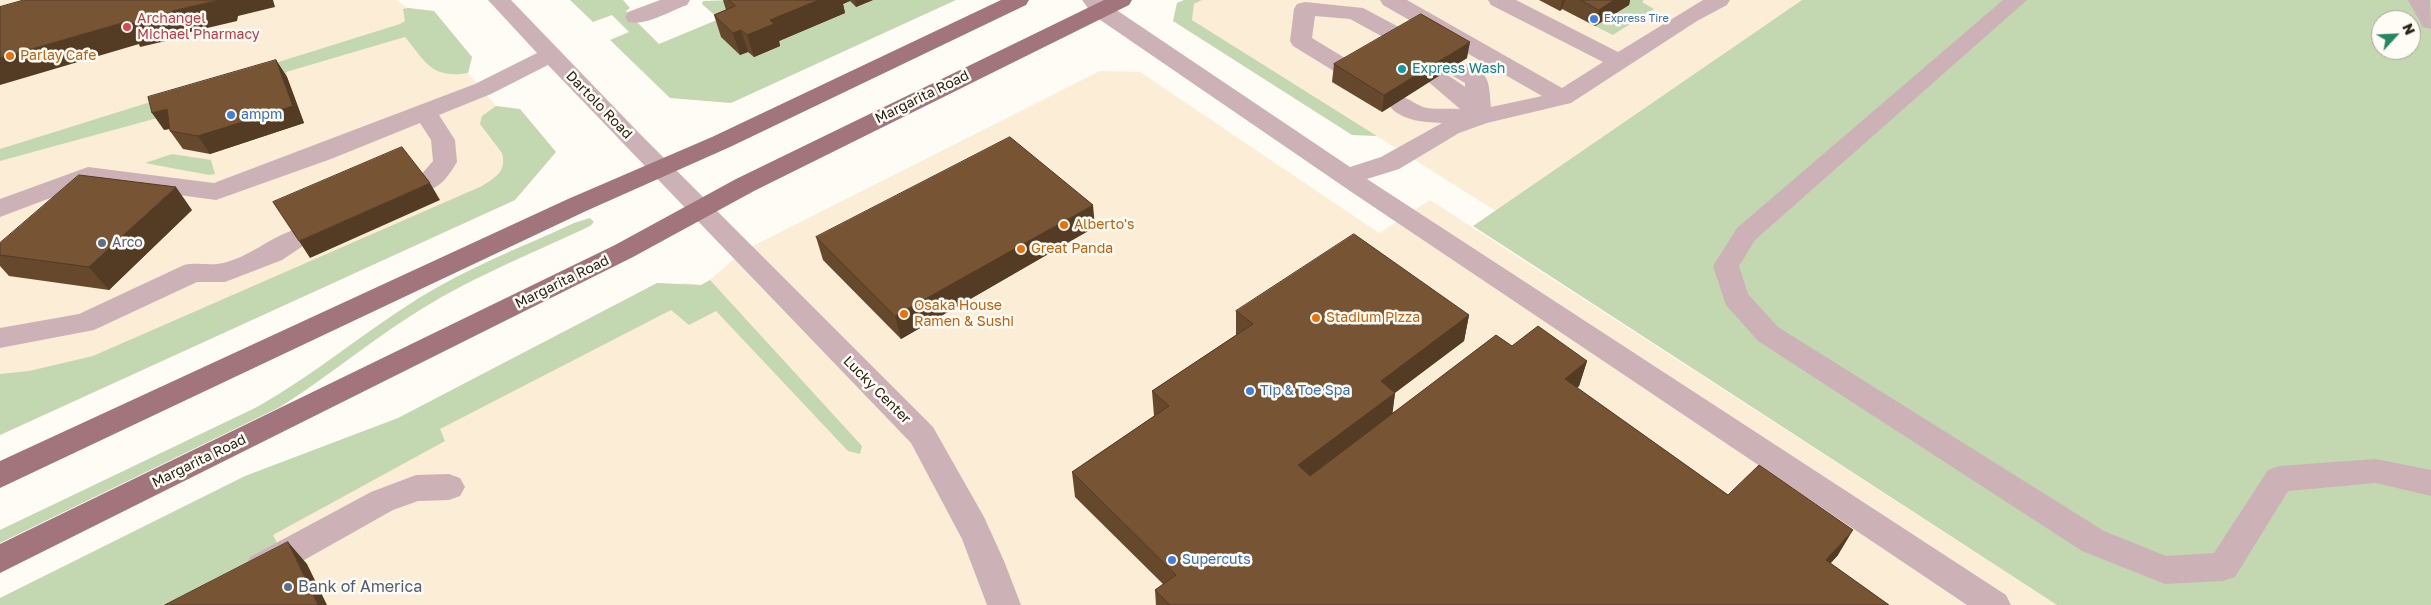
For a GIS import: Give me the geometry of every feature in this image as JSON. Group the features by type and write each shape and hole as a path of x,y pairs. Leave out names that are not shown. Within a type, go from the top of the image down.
{"main road":[{"path":"0,475 577,204 721,142 1018,0"},
{"name":"Margarita Road","path":"0,559 624,252 745,185 1097,5 1121,0"}],"street":[{"name":"Dartolo Road","path":"499,0 700,210"},
{"path":"636,17 679,0"},
{"path":"1391,0 1563,98"},
{"path":"1499,0 1618,61"},
{"path":"2016,0 1746,234 1726,266 1736,298 1768,334 2085,536 2165,570 2223,567 2279,479 2376,471 2431,483"},
{"path":"2419,0 2431,22"},
{"path":"1348,176 1390,163 1452,128 1480,117 1563,98 1701,3"},
{"path":"1358,66 1301,41 1314,4 1338,22 1395,44"},
{"path":"1097,5 1348,176 1994,605"},
{"path":"0,208 88,175 216,192 322,153 483,89 550,55"},
{"path":"1426,84 1458,93 1480,117 1418,114 1426,84"},
{"path":"424,111 443,140 445,162 427,182"},
{"name":"Lucky Center","path":"700,210 922,435 946,474 994,571 1004,605"},
{"path":"0,338 84,323 194,272 225,273 273,253 298,238"},
{"path":"241,578 382,502 416,488 449,487"}],"shaded area":[{"path":"0,0 396,0 408,8 434,11 472,57 468,73 496,106 520,109 556,152 515,200 0,435"},
{"path":"1202,0 1802,0 1496,211 1192,20 1194,4"},
{"path":"1100,71 1140,72 1379,233 1430,200 2057,605 66,605 684,283 701,285 710,280 743,251"}],"green space":[{"path":"570,0 623,0 630,8 626,11 659,44 719,19 702,4 703,1 733,0 740,55 844,13 837,7 850,1 856,7 873,0 956,0 731,103 670,98 610,40 629,32 612,15 593,22"},
{"path":"1184,0 1202,0 1194,4 1192,20 1377,136 1352,135 1173,21 1177,3"},
{"path":"1620,0 1644,0 1642,2 1654,9 1613,35 1595,26 1629,5"},
{"path":"1802,0 2431,0 2431,605 2057,605 1473,226"},
{"path":"403,9 434,11 472,57 468,73 456,74 437,71 424,61 405,37 286,72 287,77 161,117 0,161 0,149 400,24 405,21"},
{"path":"496,106 520,109 556,152 515,200 0,435 0,374 29,371 93,356 487,183 502,169 503,159 502,153 480,124 482,116"},
{"path":"172,154 211,160 215,174 209,175 145,163"},
{"path":"590,218 594,222 590,226 498,268 430,304 280,407 0,543 0,530 257,407 278,395 437,287 495,258 574,223"},
{"path":"710,280 862,446 860,454 848,451 716,311 689,325 671,310 440,429 445,441 273,535 291,570 225,605 0,605 0,598 245,476 398,418 657,283 701,285"}],"building":[{"path":"24,0 219,0 125,25 125,22 0,58 0,7"},
{"path":"729,0 819,0 770,20 774,24 747,35 741,30 733,33 714,15 735,6"},
{"path":"1581,0 1614,0 1599,10"},
{"name":"Express Wash","path":"1421,14 1470,42 1384,95 1334,64"},
{"path":"276,60 293,106 198,136 170,131 167,109 152,113 148,97"},
{"path":"1010,137 1093,205 895,316 816,237"},
{"path":"402,147 430,183 299,241 273,202"},
{"path":"79,175 176,187 89,267 0,255 0,243"},
{"path":"1354,234 1469,315 1381,381 1395,393 1298,465 1310,476 1496,335 1512,346 1538,326 1587,361 1565,379 1728,495 1759,465 1853,530 1826,560 1889,605 1170,605 1155,590 1176,575 1072,472 1169,406 1152,391 1253,324 1236,311"},
{"path":"288,542 318,605 165,605"}],"place":[{"name":"Express Tire","path":"1594,19"},
{"name":"Archangel Michael Pharmacy","path":"127,27"},
{"name":"Parlay Cafe","path":"10,56"},
{"name":"Express Wash","path":"1402,69"},
{"name":"ampm","path":"231,115"},
{"name":"Alberto's","path":"1064,225"},
{"name":"Arco","path":"102,243"},
{"name":"Great Panda","path":"1021,249"},
{"name":"Osaka House Ramen & Sushi","path":"904,314"},
{"name":"Stadium Pizza","path":"1316,318"},
{"name":"Tip & Toe Spa","path":"1250,391"},
{"name":"Supercuts","path":"1172,560"},
{"name":"Bank of America","path":"288,587"}]}
